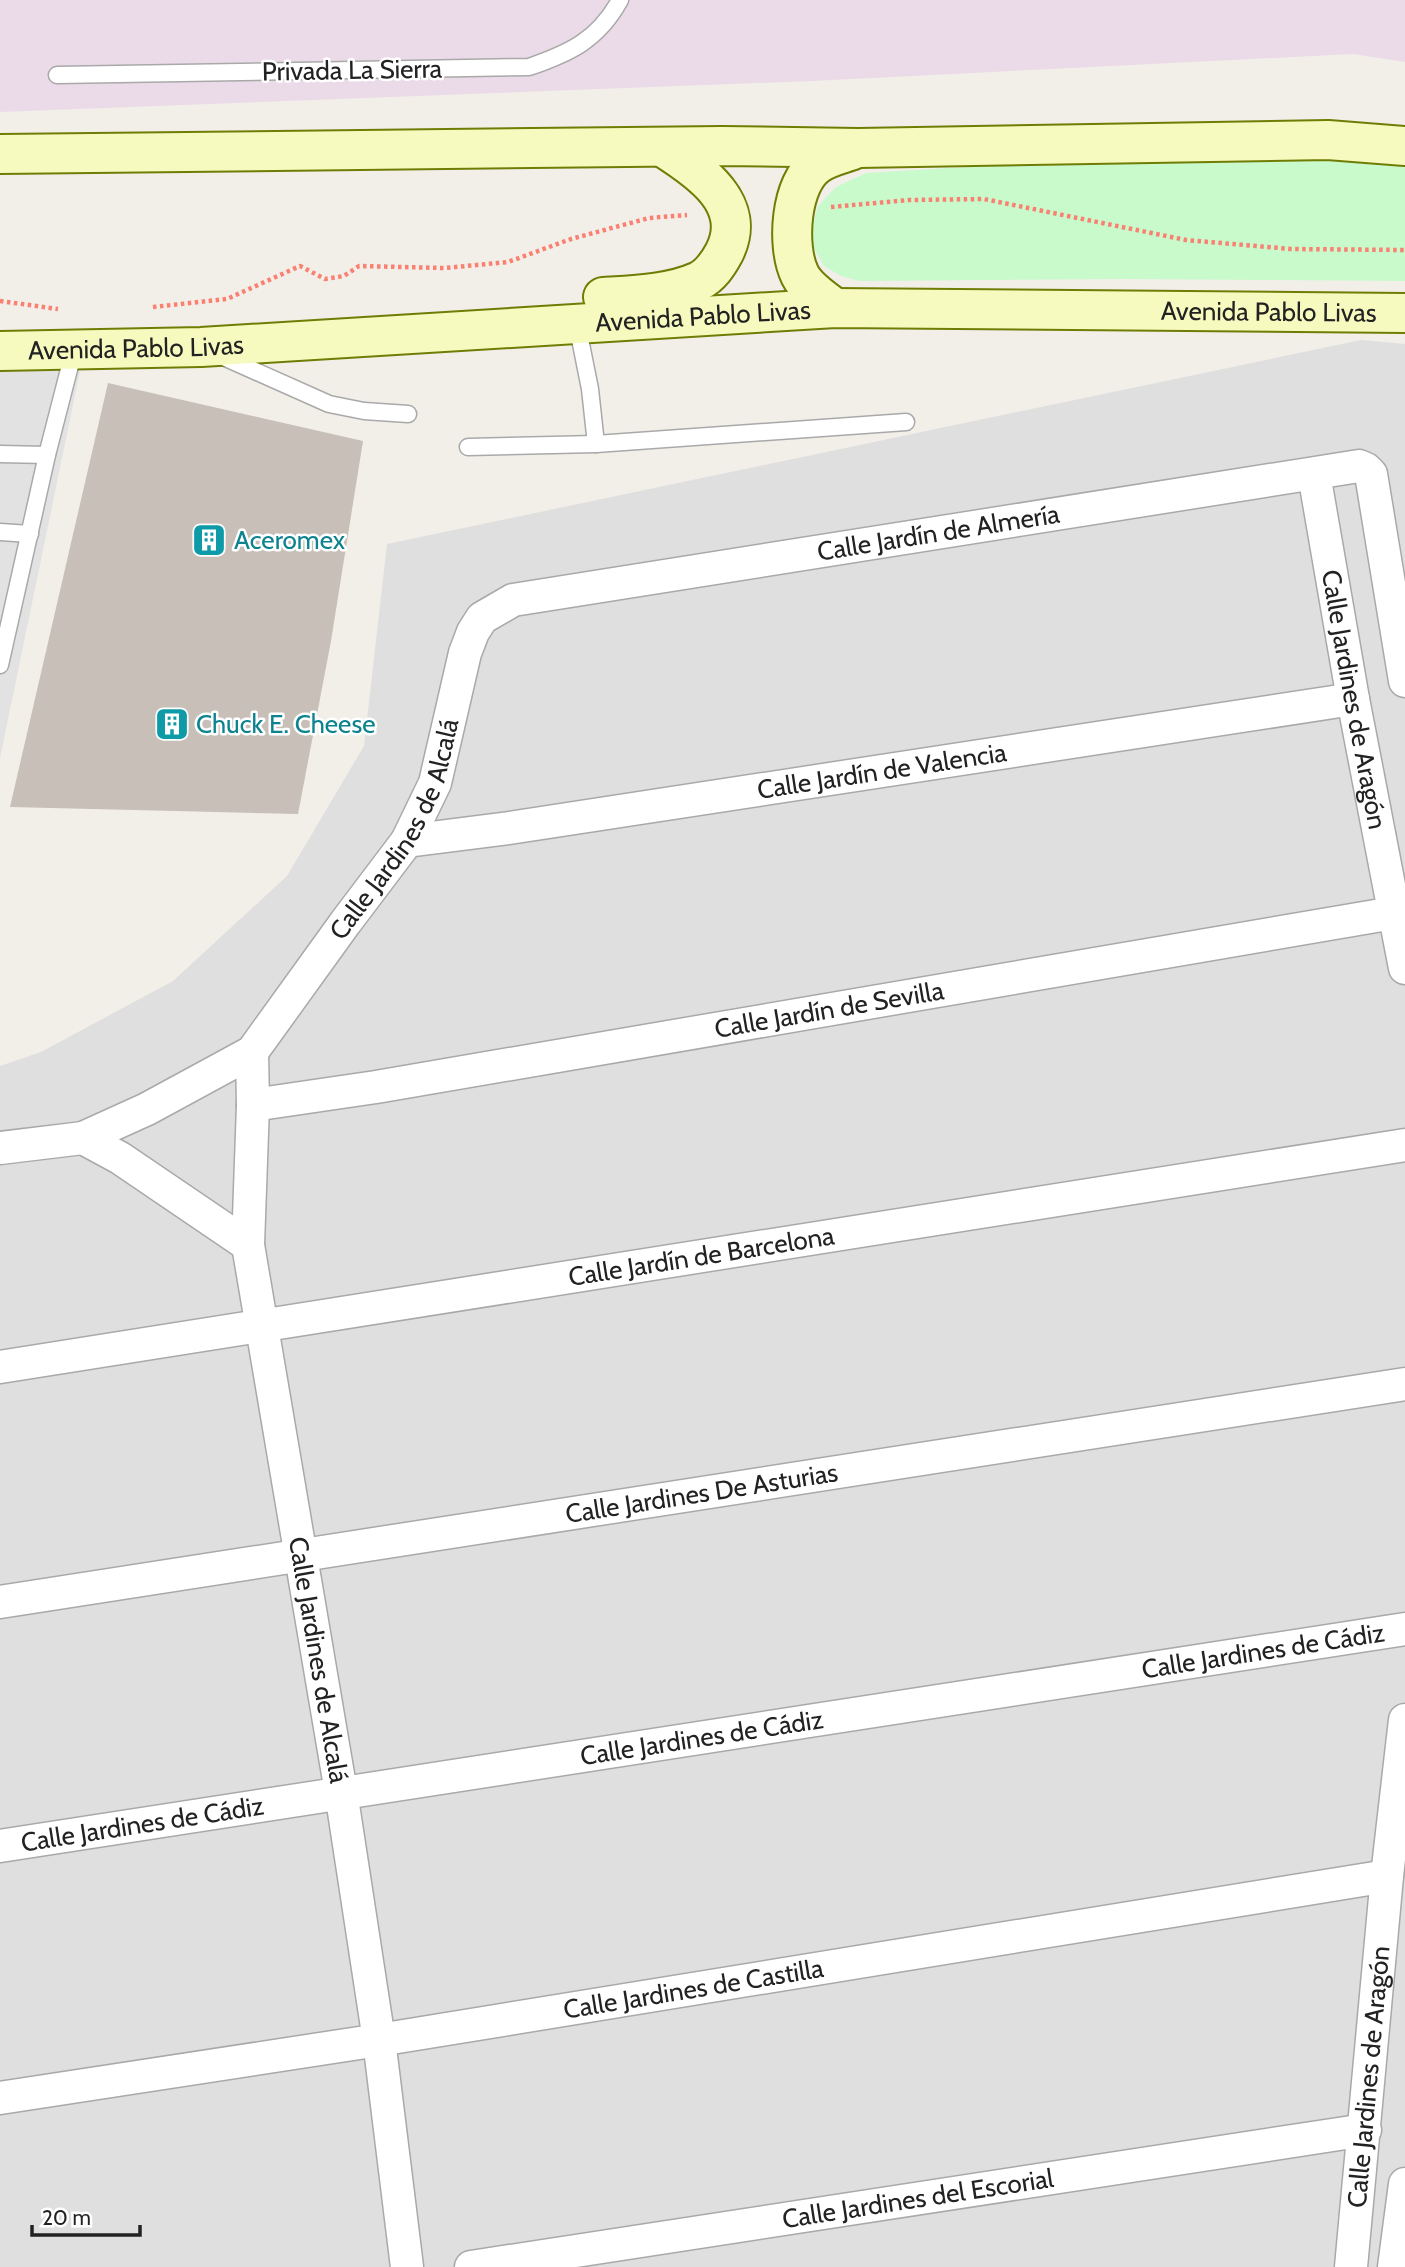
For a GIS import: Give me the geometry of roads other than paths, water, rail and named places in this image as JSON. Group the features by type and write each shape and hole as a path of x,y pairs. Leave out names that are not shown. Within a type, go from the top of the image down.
{"main road":[{"path":"0,154 722,146 858,148 1328,140 1405,146"},
{"path":"375,337 467,307 669,291 702,280 718,266 730,242 730,211 717,191 690,165 664,148"},
{"path":"835,308 811,290 799,274 792,245 793,211 807,174 818,163 858,148"},
{"name":"Avenida Pablo Livas","path":"0,351 201,347 835,308 1405,313"}],"street":[{"name":"Calle Jardín de Almería","path":"513,600 1363,467"},
{"name":"Calle Jardines de Aragón","path":"1363,467 1371,474 1405,681"},
{"name":"Calle Jardines de Aragón","path":"1314,474 1353,699 1399,913 1405,968"},
{"name":"Calle Jardines de Alcalá","path":"83,1138 147,1109 252,1052 407,841 435,783 473,632 482,618 513,600"},
{"name":"Calle Jardín de Valencia","path":"407,841 509,828 1353,699"},
{"name":"Calle Jardín de Sevilla","path":"253,1105 390,1085 1399,913"},
{"name":"Calle Jardines de Alcalá","path":"252,1052 248,1245 341,1792 379,2040 407,2267"},
{"path":"0,1148 83,1138 120,1157 248,1245"},
{"name":"Calle Jardín de Barcelona","path":"0,1367 1405,1145"},
{"name":"Calle Jardines De Asturias","path":"0,1602 1405,1384"},
{"name":"Calle Jardines de Cádiz","path":"0,1846 1405,1629"},
{"name":"Calle Jardines de Aragón","path":"1351,2267 1387,1877 1405,1720"},
{"name":"Calle Jardines de Castilla","path":"0,2098 379,2040 1387,1877"},
{"name":"Calle Jardines del Escorial","path":"471,2267 1365,2130"},
{"name":"Calle Jardines de Aragón","path":"1394,2267 1405,2184"}],"lane":[{"name":"Privada La Sierra","path":"57,75 529,67 563,55 592,38 620,0"},
{"path":"577,324 590,388 596,444"},
{"path":"201,347 329,404 364,411 408,414"},
{"path":"0,665 47,455 74,349"},
{"path":"468,447 596,444 906,422"},
{"path":"0,454 47,455"},
{"path":"0,533 30,534"}],"place":[{"name":"Aceromex","path":"209,540"},
{"name":"Chuck E. Cheese","path":"172,724"}]}
